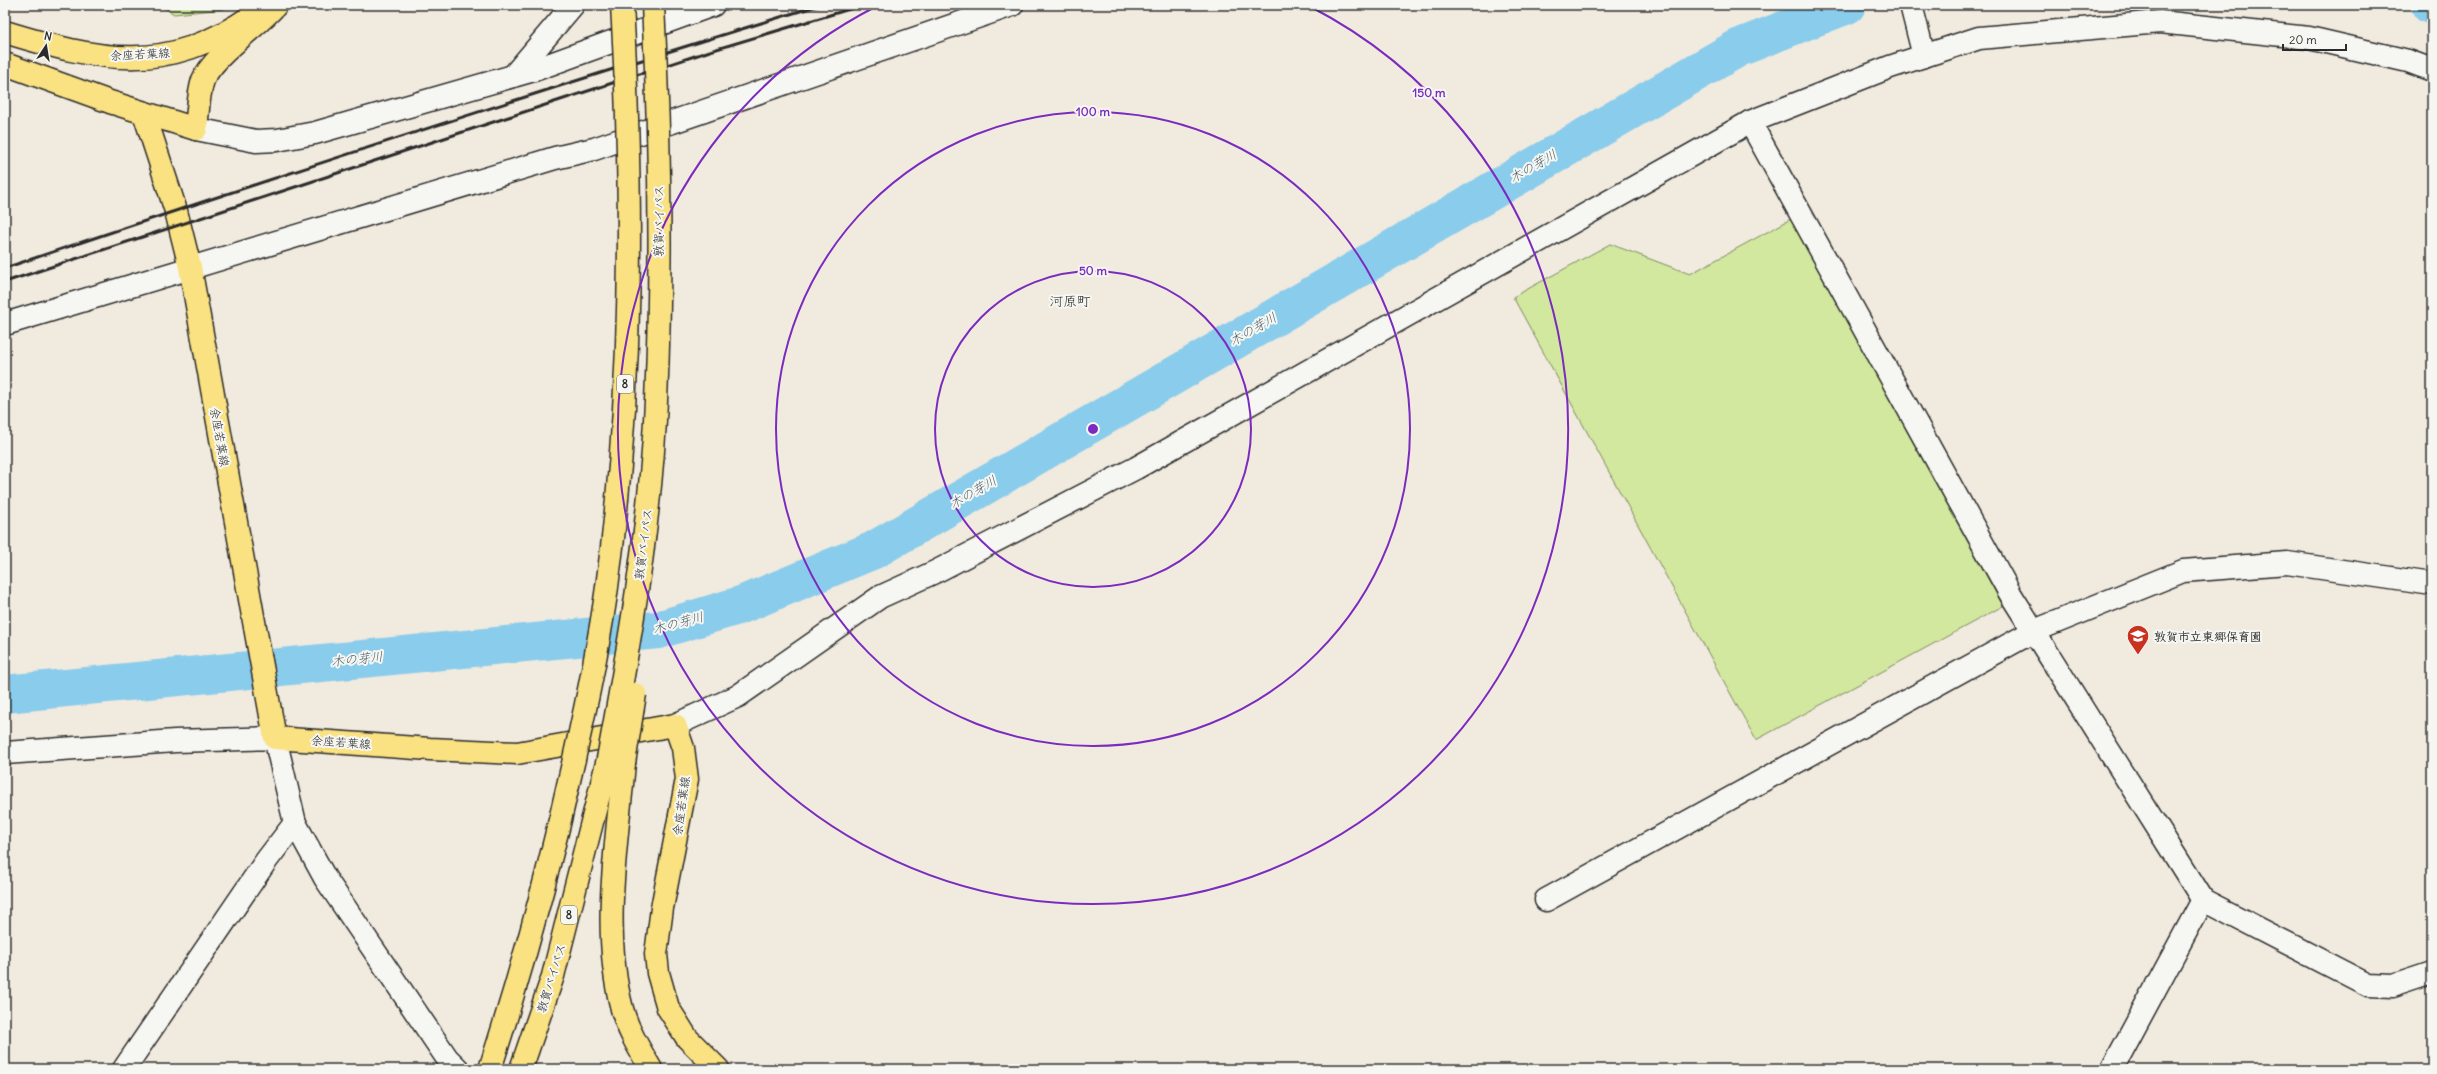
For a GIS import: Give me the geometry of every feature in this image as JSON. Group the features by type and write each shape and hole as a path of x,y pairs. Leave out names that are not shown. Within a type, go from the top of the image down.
{"main road":[{"name":"余座若葉線","path":"5,32 70,50 99,56 159,55 183,51 205,43 267,5"},
{"path":"5,64 144,113 196,129 200,92 206,74 276,5"},
{"name":"敦賀バイパス","path":"521,1069 554,976 616,761 647,594 654,502 656,401 658,197 657,93 653,5"},
{"name":"8","path":"490,1069 522,970 553,854 594,669 607,586 617,497 624,403 630,197 628,99 622,6"},
{"name":"余座若葉線","path":"144,113 176,211 190,267 275,738 438,750 517,752 675,725 683,748 686,780 660,923 656,954 658,973 668,1008 687,1038 718,1069"},
{"path":"616,761 611,906 612,945 622,1010 634,1041 651,1069"}],"street":[{"path":"513,76 574,5"},
{"path":"196,129 256,141 297,137 534,70 713,5"},
{"path":"5,324 190,267 295,238 555,158 594,149 1012,5"},
{"path":"1911,5 1924,56"},
{"path":"675,725 738,696 880,597 937,571 1136,468 1750,122 1890,67 1979,38 2160,22 2309,38 2408,61 2432,70"},
{"path":"1750,122 2011,594 2203,900 2368,984 2393,986 2432,973"},
{"path":"1546,900 2034,631 2183,571 2287,563 2432,584"},
{"path":"5,753 175,741 275,738 295,823 325,878 448,1058 458,1069"},
{"path":"124,1069 266,861 295,823"},
{"path":"2112,1069 2203,900"}],"green space":[{"path":"159,5 228,5 224,9 174,14"},
{"path":"1791,219 2003,606 1756,740 1513,297 1610,244 1690,274"}],"waterway":[{"name":"木の芽川","path":"5,694 658,630 741,605 874,550 1738,48 1847,5"}],"railway":[{"path":"5,268 208,200 615,68 820,5"},
{"path":"5,282 710,51 863,5"}],"place":[{"name":"敦賀市立東郷保育園","path":"2138,656"}],"district":[{"name":"河原町","path":"1070,301"}]}
